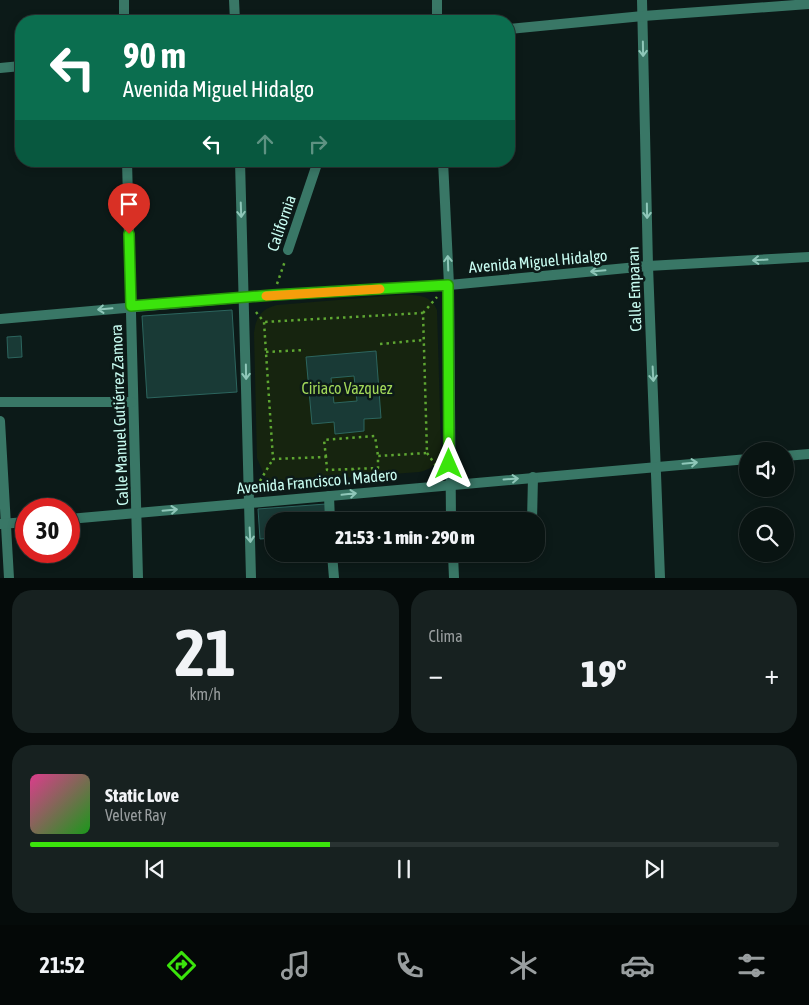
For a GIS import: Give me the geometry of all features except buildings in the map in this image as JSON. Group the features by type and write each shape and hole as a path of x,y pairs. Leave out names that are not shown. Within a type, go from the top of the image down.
{"street":[{"path":"124,0 124,15"},
{"path":"234,0 234,15"},
{"path":"437,0 437,15"},
{"name":"Calle Emparan","path":"642,0 648,266 660,578"},
{"path":"515,28 643,16 809,4"},
{"path":"0,68 15,67"},
{"name":"Calle Manuel Gutiérrez Zamora","path":"127,167 138,578"},
{"path":"240,167 245,298 248,503 252,578"},
{"name":"California","path":"288,250 316,167"},
{"path":"443,167 448,285 452,512"},
{"name":"Avenida Miguel Hidalgo","path":"0,319 273,295 448,285 648,266 809,257"},
{"path":"0,402 132,402"},
{"path":"0,421 3,524 9,578"},
{"path":"794,455 809,454"},
{"name":"Avenida Francisco I. Madero","path":"80,517 329,496 450,483 739,460"},
{"path":"532,512 533,477"},
{"path":"329,496 330,512"},
{"path":"333,562 334,578"},
{"path":"453,562 454,578"}],"path":[{"name":"California","path":"273,295 288,250"},
{"path":"326,457 273,459 264,322 422,313 427,453 378,456"},
{"path":"380,344 423,340"},
{"path":"266,352 305,350"},
{"path":"375,436 378,468 327,470 326,457 324,440 375,436"}],"green space":[{"name":"Ciriaco Vazquez","path":"399,295 421,296 430,300 437,310 441,447 435,464 419,472 286,482 276,482 265,477 257,458 254,333 260,314 277,305"}],"slow traffic":[{"path":"266,296 380,289"}],"route":[{"path":"129,234 131,306 273,295 448,285 449,464"}]}
